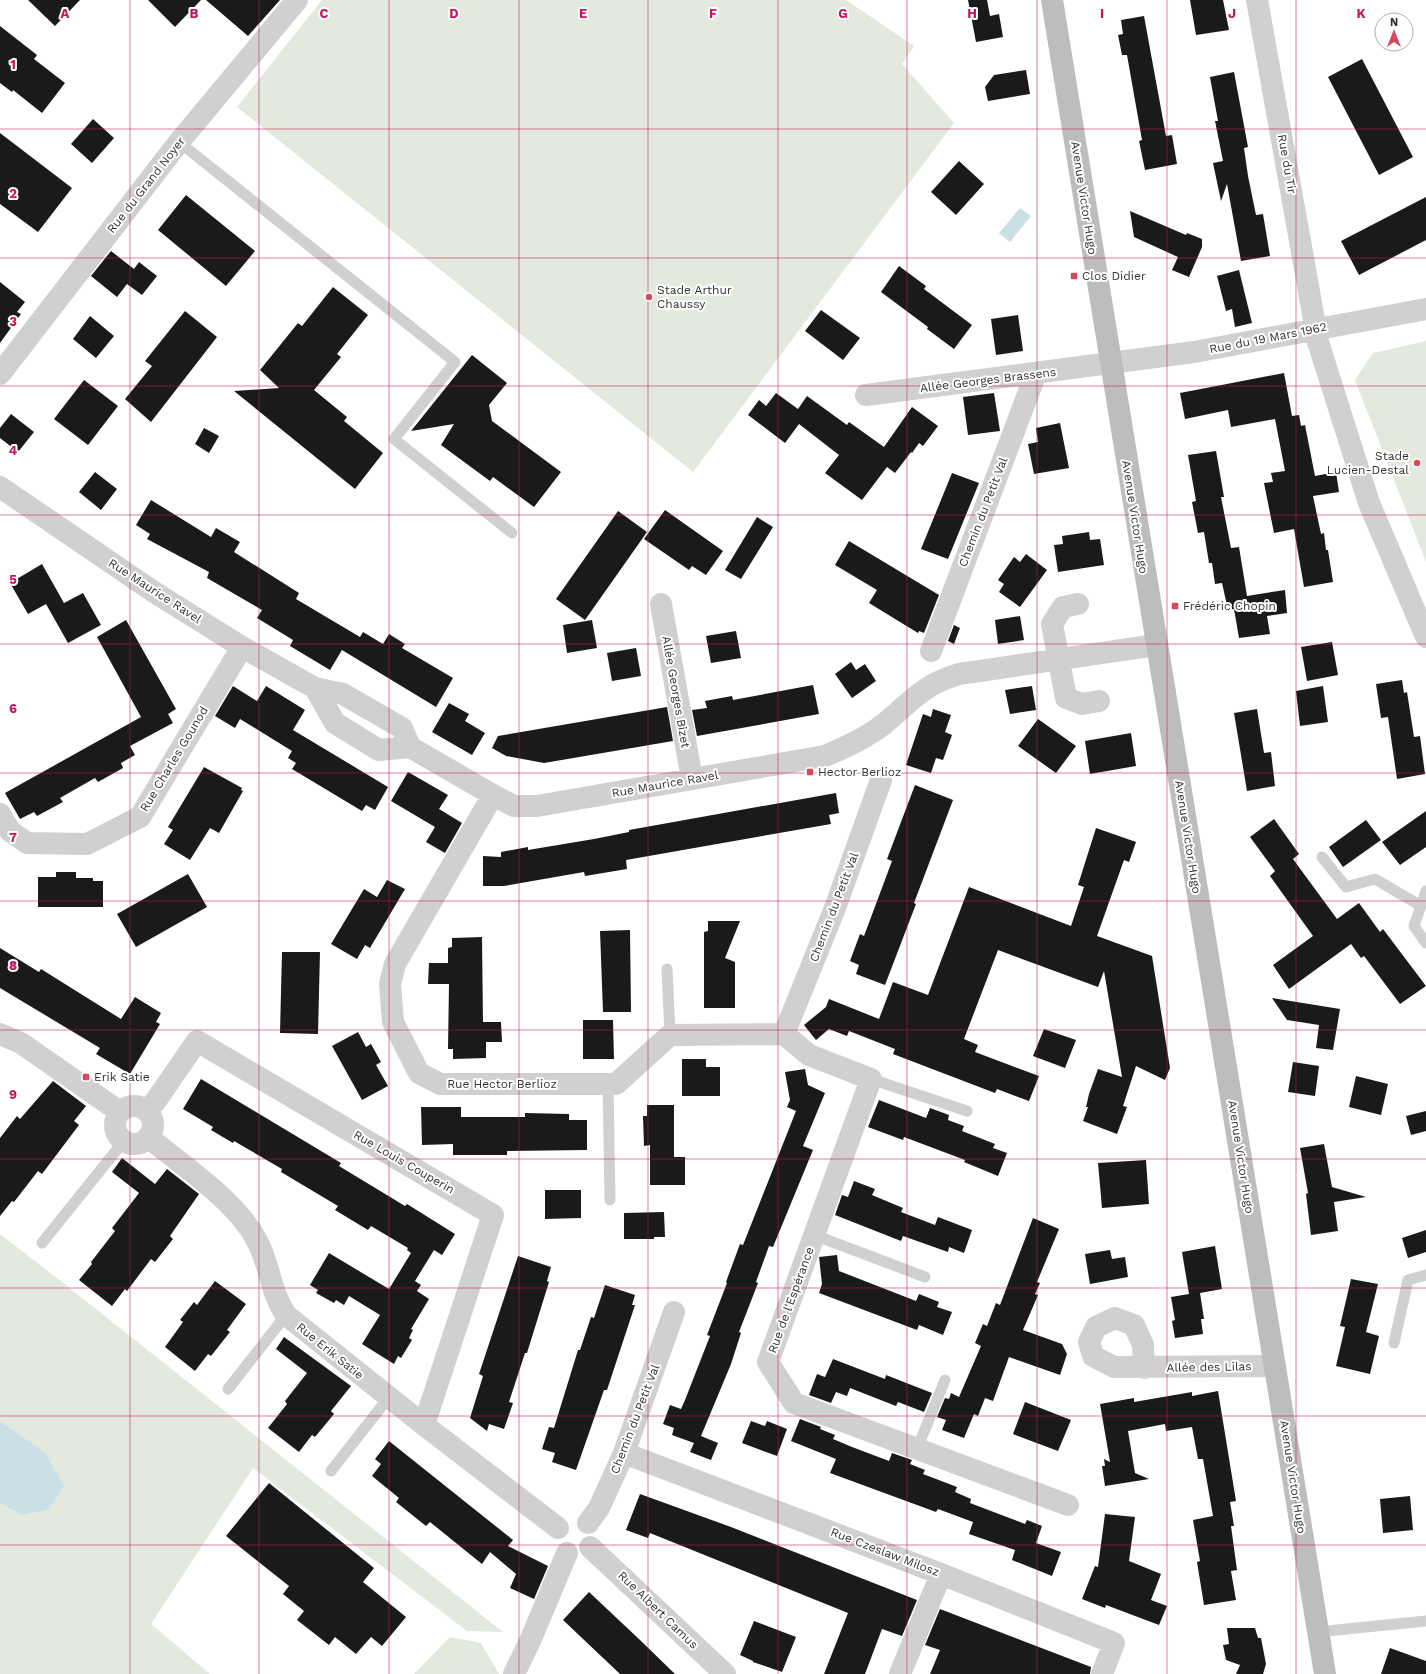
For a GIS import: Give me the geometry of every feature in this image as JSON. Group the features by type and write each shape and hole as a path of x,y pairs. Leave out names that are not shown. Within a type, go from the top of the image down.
{"main road":[{"name":"Avenue Victor Hugo","path":"1052,0 1110,364 1325,1674"}],"street":[{"name":"Rue du Grand Noyer","path":"0,374 180,142 297,0"},
{"name":"Rue du Tir","path":"1257,0 1314,329 1369,503 1426,637"},
{"name":"Rue du 19 Mars 1962","path":"1110,364 1194,352 1426,309"},
{"name":"Allée Georges Brassens","path":"866,395 1110,364"},
{"name":"Chemin du Petit Val","path":"931,651 1036,373"},
{"name":"Rue Maurice Ravel","path":"0,487 154,592 242,647 315,688 343,694 402,728 410,747 493,796 514,806 537,806 825,756 858,742 884,724 916,695 941,679 959,674 1156,645"},
{"name":"Allée Georges Bizet","path":"661,604 692,779"},
{"path":"1078,604 1063,607 1052,624 1066,698 1082,704 1099,701"},
{"name":"Rue Charles Gounod","path":"0,814 10,831 26,843 87,844 140,817 242,647"},
{"path":"315,688 335,724 379,750 410,747"},
{"name":"Chemin du Petit Val","path":"784,1034 835,908 881,780"},
{"name":"Rue Hector Berlioz","path":"493,796 395,964 390,984 393,1022 420,1073 440,1084 616,1084 670,1035"},
{"path":"0,1034 21,1043 120,1112"},
{"path":"670,1035 784,1034 809,1055 871,1079"},
{"name":"Rue Louis Couperin","path":"147,1110 155,1102 197,1041 493,1215 424,1426"},
{"name":"Rue de l'Espérance","path":"871,1079 768,1362 794,1403 1068,1505"},
{"path":"130,1106 136,1106 147,1110 151,1115 153,1126 148,1137 138,1143 132,1144 121,1139 116,1129 117,1117 120,1112 130,1106"},
{"name":"Rue Erik Satie","path":"148,1137 230,1204 244,1219 257,1240 278,1303 286,1315 424,1426 558,1528"},
{"name":"Chemin du Petit Val","path":"588,1522 599,1508 624,1453 674,1312"},
{"name":"Allée des Lilas","path":"1144,1368 1275,1366"},
{"name":"Rue Czeslaw Milosz","path":"624,1453 941,1574 1114,1643 1102,1674"},
{"path":"570,1518 583,1519 588,1522 594,1537 590,1547 580,1554 567,1553 558,1544 556,1537 558,1528 564,1521 570,1518"},
{"name":"Rue Albert Camus","path":"590,1547 725,1674"},
{"path":"514,1674 530,1641 567,1553"},
{"path":"900,1674 941,1574"}],"lane":[{"path":"180,142 455,362 394,439 512,533"},
{"path":"1322,857 1346,887 1375,880 1420,906"},
{"path":"1426,891 1414,926 1426,943"},
{"path":"667,969 670,1035"},
{"path":"871,1079 967,1111"},
{"path":"608,1084 610,1200"},
{"path":"42,1243 119,1147 121,1139"},
{"path":"814,1235 925,1277"},
{"path":"1394,1343 1408,1280 1426,1275"},
{"path":"228,1388 286,1315"},
{"path":"917,1449 945,1380"},
{"path":"331,1471 389,1398"},
{"path":"1318,1632 1426,1621"}],"shaded area":[{"name":"Stade Arthur Chaussy","path":"322,0 846,0 914,46 902,64 954,123 693,472 237,107"},
{"path":"1020,208 1031,216 1010,242 999,233"},
{"path":"1426,341 1426,562 1355,380 1373,353"},
{"path":"0,1234 503,1632 467,1631 253,1468 151,1624 210,1674 0,1674 0,1503 21,1515 2,1423 0,1421"},
{"path":"0,1421 45,1453 64,1486 49,1509 21,1515 0,1503"},
{"path":"450,1637 481,1643 499,1674 414,1674"}],"building":[{"path":"28,0 80,0 55,26"},
{"path":"148,0 201,0 175,27"},
{"path":"206,0 280,0 248,36"},
{"path":"968,0 987,0 990,16 999,14 1003,37 976,42"},
{"path":"1190,0 1223,0 1229,30 1196,35"},
{"path":"1144,16 1166,136 1172,135 1177,164 1145,170 1139,141 1142,140 1127,55 1122,55 1118,35 1123,34 1121,20"},
{"path":"0,26 37,55 34,59 65,83 42,113 13,90 12,92 0,83"},
{"path":"1362,59 1413,157 1379,175 1328,77"},
{"path":"1026,70 1030,94 988,101 985,87 994,75"},
{"path":"1234,72 1248,147 1244,148 1248,176 1256,215 1263,214 1270,256 1241,261 1227,184 1221,201 1213,163 1223,161 1215,121 1218,121 1210,77"},
{"path":"93,119 114,138 92,163 71,144"},
{"path":"0,133 72,188 38,232 0,204"},
{"path":"959,161 984,184 956,215 931,192"},
{"path":"186,195 255,251 226,286 158,230"},
{"path":"1426,197 1426,240 1359,275 1341,241"},
{"path":"1130,211 1186,235 1187,233 1202,239 1202,247 1189,277 1172,270 1178,257 1134,237"},
{"path":"111,251 134,269 139,262 157,276 142,295 127,284 117,297 91,276"},
{"path":"899,266 926,286 924,289 972,325 954,349 927,329 928,327 881,292"},
{"path":"1239,270 1252,323 1235,327 1232,309 1226,311 1217,276"},
{"path":"0,282 25,302 17,312 21,314 0,343"},
{"path":"333,287 368,315 337,354 341,357 314,390 347,417 344,421 383,453 355,489 234,391 279,388 260,370 298,323 302,326"},
{"path":"821,310 860,338 843,360 805,331"},
{"path":"185,311 217,337 151,422 125,399 152,366 145,361"},
{"path":"1018,315 1023,351 996,355 991,319"},
{"path":"90,316 114,336 96,358 73,339"},
{"path":"472,355 507,383 489,405 492,421 561,472 534,507 493,477 490,481 441,445 454,424 411,431"},
{"path":"1284,373 1292,416 1299,415 1301,426 1305,425 1315,476 1336,472 1339,492 1313,496 1321,534 1324,533 1326,550 1328,550 1333,582 1304,587 1294,529 1274,533 1264,483 1273,482 1271,473 1285,471 1275,419 1231,427 1228,410 1185,419 1180,393"},
{"path":"84,380 118,406 88,445 54,419"},
{"path":"776,393 798,409 807,396 847,425 849,422 884,447 912,407 938,426 923,446 919,443 895,473 887,467 862,500 825,473 839,455 799,424 785,443 748,415 759,400 766,406"},
{"path":"994,393 1000,431 968,435 963,397"},
{"path":"11,414 34,432 18,452 0,438 0,428"},
{"path":"1060,423 1069,468 1034,474 1028,444 1038,442 1036,428"},
{"path":"204,428 219,436 209,453 195,444"},
{"path":"1216,451 1224,497 1221,497 1231,548 1239,547 1247,596 1285,590 1287,613 1267,616 1270,634 1239,638 1234,609 1228,610 1222,583 1215,584 1212,563 1209,563 1204,532 1198,533 1192,502 1196,501 1188,455"},
{"path":"95,472 117,489 101,510 79,492"},
{"path":"952,473 979,483 948,559 921,549"},
{"path":"151,500 211,537 216,528 240,542 234,552 299,593 296,599 360,637 363,632 383,644 389,634 405,644 402,648 453,678 436,707 342,650 330,670 290,646 293,640 257,618 262,610 207,578 209,572 147,539 150,534 136,525"},
{"path":"665,510 723,551 706,575 692,566 689,570 644,539"},
{"path":"618,511 647,532 585,620 556,599"},
{"path":"757,517 773,527 741,579 725,570"},
{"path":"1089,532 1090,540 1100,539 1104,565 1058,572 1054,545 1063,544 1062,536"},
{"path":"849,541 939,595 924,633 919,631 918,633 869,603 877,590 835,565"},
{"path":"1026,554 1047,570 1020,607 999,592 1004,584 998,580 1014,557 1020,562"},
{"path":"42,564 64,603 83,593 101,625 68,643 46,604 28,614 10,583"},
{"path":"1020,616 1024,640 998,644 995,620"},
{"path":"126,620 176,709 168,714 173,723 130,746 135,755 121,763 123,768 98,782 95,778 60,798 63,802 37,816 34,812 20,819 5,793 141,717 97,637"},
{"path":"592,620 597,648 567,653 563,625"},
{"path":"954,625 960,628 954,644 948,641"},
{"path":"736,631 741,658 711,663 706,636"},
{"path":"1332,642 1338,675 1307,681 1301,647"},
{"path":"636,648 641,676 612,681 607,653"},
{"path":"851,662 856,670 865,664 876,681 852,698 835,674"},
{"path":"1402,680 1404,693 1407,692 1414,737 1420,736 1425,774 1397,779 1388,717 1381,718 1376,684"},
{"path":"813,685 819,714 697,736 692,710 707,708 705,701 732,696 733,700"},
{"path":"233,686 257,701 266,686 305,710 293,730 388,787 375,810 366,805 362,811 292,769 296,763 288,758 292,751 240,719 235,728 215,716"},
{"path":"1032,686 1036,710 1010,714 1005,690"},
{"path":"1323,686 1328,722 1300,726 1296,691"},
{"path":"449,703 469,714 465,721 485,733 472,755 432,732"},
{"path":"667,707 673,741 544,763 506,756 492,748 498,736"},
{"path":"933,709 951,715 945,732 952,735 943,760 936,758 931,773 906,765 923,714 931,717"},
{"path":"1257,709 1264,753 1271,752 1275,786 1247,791 1234,713"},
{"path":"1038,719 1076,746 1056,773 1018,746"},
{"path":"1131,733 1136,766 1090,774 1085,741"},
{"path":"204,767 242,788 241,790 243,791 219,833 210,828 190,860 164,844 173,830 168,827"},
{"path":"408,772 448,795 439,809 462,823 445,853 426,842 435,827 391,801"},
{"path":"915,785 953,800 885,985 856,974 859,965 850,961 860,934 864,936 892,861 887,859"},
{"path":"836,793 839,813 829,815 831,824 626,860 627,869 585,876 584,872 504,886 483,886 483,856 501,857 501,852 528,847 528,850 594,839 629,832 629,830"},
{"path":"1426,811 1426,847 1400,865 1382,842"},
{"path":"1274,819 1299,854 1293,859 1337,919 1359,903 1380,932 1383,929 1426,986 1400,1004 1364,956 1361,958 1351,944 1289,989 1273,965 1313,936 1270,876 1275,871 1250,837"},
{"path":"1366,820 1381,840 1343,867 1329,847"},
{"path":"1096,828 1136,842 1129,862 1124,860 1097,936 1152,956 1170,1068 1165,1080 1136,1066 1123,1106 1127,1107 1117,1134 1083,1121 1088,1107 1086,1107 1089,1094 1098,1069 1122,1077 1104,971 1098,987 998,950 964,1039 978,1045 975,1052 1039,1076 1029,1101 997,1089 995,1093 893,1054 895,1049 849,1031 847,1036 829,1029 816,1040 804,1025 826,1007 829,999 879,1019 893,982 928,995 969,887 1071,926 1084,887 1078,885"},
{"path":"56,872 76,872 76,878 93,878 93,881 103,881 103,907 38,907 38,877 56,877"},
{"path":"188,874 207,907 136,947 117,914"},
{"path":"387,880 405,889 370,948 365,945 357,959 331,944 364,889 377,897"},
{"path":"708,921 740,921 725,958 735,962 735,1008 704,1008 704,932 708,931"},
{"path":"630,930 631,1012 603,1012 600,931"},
{"path":"482,937 483,1022 501,1022 502,1042 486,1042 486,1058 453,1059 453,1049 448,1049 449,984 428,984 429,963 448,963 448,948 452,947 452,938"},
{"path":"0,948 39,972 41,969 121,1019 135,997 161,1013 156,1022 160,1024 130,1074 96,1054 100,1048 0,988"},
{"path":"282,952 320,952 318,1034 280,1033"},
{"path":"1272,998 1340,1009 1333,1050 1316,1048 1319,1025 1287,1020"},
{"path":"583,1020 613,1020 614,1059 583,1059"},
{"path":"1044,1029 1076,1040 1065,1068 1033,1056"},
{"path":"358,1032 366,1047 371,1044 381,1062 376,1065 388,1086 362,1100 332,1046"},
{"path":"682,1059 706,1059 706,1067 720,1067 720,1096 682,1096"},
{"path":"1293,1062 1319,1066 1315,1096 1288,1092"},
{"path":"805,1069 808,1085 825,1093 803,1146 813,1150 773,1247 769,1246 756,1282 758,1283 739,1332 741,1333 731,1364 701,1436 718,1443 711,1460 690,1452 694,1443 672,1435 674,1428 663,1424 670,1405 681,1409 685,1400 710,1336 707,1335 740,1244 743,1245 796,1111 787,1107 790,1100 785,1072"},
{"path":"1356,1076 1388,1084 1381,1115 1349,1107"},
{"path":"201,1079 341,1163 339,1166 405,1206 407,1204 455,1234 442,1255 434,1250 415,1281 421,1285 417,1291 429,1299 411,1329 413,1330 409,1338 412,1340 401,1358 398,1356 394,1364 362,1344 380,1315 349,1296 344,1305 336,1300 334,1303 316,1293 318,1290 310,1285 329,1253 389,1289 411,1253 407,1250 408,1248 371,1226 368,1230 335,1210 338,1206 281,1172 282,1169 234,1141 233,1143 211,1130 213,1127 183,1109"},
{"path":"53,1081 86,1106 74,1121 79,1125 42,1174 38,1171 14,1202 12,1201 0,1216 0,1138 17,1116 20,1119"},
{"path":"879,1100 926,1118 930,1108 949,1115 948,1120 964,1126 962,1131 995,1144 993,1148 1007,1153 998,1176 964,1162 965,1160 904,1137 903,1140 868,1127"},
{"path":"647,1105 674,1105 674,1157 685,1157 685,1185 650,1185 650,1145 644,1146 643,1116 647,1116"},
{"path":"421,1107 461,1107 461,1117 525,1117 525,1113 569,1114 569,1120 587,1120 587,1150 507,1151 507,1155 453,1155 453,1144 422,1145"},
{"path":"1426,1111 1426,1131 1411,1135 1406,1116"},
{"path":"1324,1144 1332,1187 1366,1197 1334,1202 1338,1231 1311,1235 1306,1194 1308,1193 1300,1148"},
{"path":"122,1158 155,1184 167,1169 199,1194 170,1236 173,1239 155,1262 151,1259 127,1291 125,1289 112,1306 79,1280 115,1231 112,1228 139,1193 112,1172"},
{"path":"1146,1160 1149,1204 1102,1208 1098,1163"},
{"path":"854,1181 875,1189 872,1195 903,1208 901,1212 935,1225 938,1217 972,1230 964,1253 949,1247 948,1252 903,1236 901,1241 835,1215 842,1195 848,1197"},
{"path":"545,1190 581,1190 581,1218 545,1219"},
{"path":"664,1212 665,1237 654,1237 654,1239 624,1239 624,1213"},
{"path":"1033,1218 1059,1229 1037,1282 1040,1283 1035,1294 1038,1295 1023,1330 1062,1344 1067,1354 1060,1375 1009,1357 993,1401 985,1398 978,1416 974,1414 964,1438 942,1430 946,1420 937,1417 945,1398 949,1399 951,1393 959,1397 981,1346 975,1343 983,1324 987,1326 996,1303 1000,1305"},
{"path":"1426,1230 1426,1252 1408,1258 1402,1238"},
{"path":"1215,1246 1222,1289 1200,1293 1204,1319 1201,1319 1203,1334 1175,1338 1172,1321 1175,1320 1171,1297 1189,1294 1182,1252"},
{"path":"1110,1250 1112,1259 1125,1257 1128,1277 1090,1284 1085,1254"},
{"path":"837,1255 839,1271 916,1301 919,1294 939,1302 937,1307 952,1312 943,1335 919,1325 917,1330 819,1293 822,1284 819,1257"},
{"path":"518,1256 551,1267 547,1281 549,1282 527,1353 525,1353 509,1402 513,1403 504,1429 489,1424 487,1431 470,1418 483,1376 479,1374"},
{"path":"1351,1279 1378,1284 1366,1332 1379,1336 1370,1374 1336,1366 1345,1327 1340,1326"},
{"path":"215,1281 246,1304 227,1330 230,1332 211,1356 208,1354 195,1371 165,1347 183,1322 180,1320 194,1302 197,1305"},
{"path":"605,1285 635,1295 632,1305 635,1305 607,1390 604,1390 576,1470 552,1462 555,1453 542,1449 549,1427 554,1428 578,1350 580,1350 591,1317 594,1318"},
{"path":"284,1337 351,1386 331,1411 334,1414 315,1437 312,1435 299,1452 268,1428 287,1404 285,1401 307,1373 276,1349"},
{"path":"833,1359 885,1379 886,1375 932,1393 924,1412 898,1402 896,1406 850,1388 847,1396 836,1392 831,1403 809,1395 817,1374 825,1377"},
{"path":"1218,1391 1236,1501 1230,1502 1234,1526 1231,1526 1237,1570 1231,1571 1236,1600 1204,1605 1197,1562 1200,1561 1193,1520 1213,1516 1203,1459 1198,1459 1192,1427 1166,1431 1165,1424 1128,1431 1135,1473 1149,1479 1105,1486 1102,1466 1105,1466 1104,1459 1110,1462 1100,1404 1134,1398 1134,1402 1192,1392 1192,1396"},
{"path":"1025,1402 1071,1420 1058,1451 1013,1434"},
{"path":"800,1419 821,1427 820,1429 835,1435 833,1439 889,1461 892,1453 912,1460 910,1464 925,1470 923,1474 957,1487 955,1492 971,1499 970,1503 1025,1524 1027,1520 1042,1526 1036,1543 1061,1552 1052,1576 1012,1560 1015,1550 969,1534 973,1522 938,1509 936,1512 830,1473 836,1459 791,1441"},
{"path":"751,1421 765,1426 767,1421 787,1429 777,1456 742,1443"},
{"path":"389,1441 513,1540 508,1546 548,1566 534,1599 510,1588 516,1574 490,1552 482,1564 430,1522 426,1526 396,1502 399,1498 372,1476 381,1464 375,1459"},
{"path":"269,1483 374,1568 363,1582 406,1617 382,1646 371,1637 356,1654 335,1637 329,1645 297,1620 304,1611 283,1594 289,1586 226,1536"},
{"path":"640,1494 731,1527 917,1600 902,1636 882,1629 865,1674 824,1674 848,1613 650,1533 648,1538 626,1530"},
{"path":"1410,1496 1413,1530 1383,1533 1380,1499"},
{"path":"1105,1514 1135,1517 1129,1561 1161,1574 1151,1600 1167,1606 1159,1625 1106,1605 1105,1608 1082,1599 1095,1566 1098,1567"},
{"path":"589,1592 675,1674 620,1674 563,1620"},
{"path":"940,1609 1091,1667 1090,1674 930,1674 940,1650 925,1645"},
{"path":"754,1621 796,1637 782,1672 753,1662 740,1655"},
{"path":"1227,1628 1255,1628 1258,1638 1261,1638 1266,1664 1263,1674 1236,1674 1240,1665 1226,1660 1223,1645 1229,1644"},
{"path":"1390,1648 1426,1661 1426,1674 1381,1674"}],"place":[{"name":"Clos Didier","path":"1074,276"},
{"name":"Stade Arthur Chaussy","path":"649,297"},
{"name":"Stade Lucien-Destal","path":"1417,463"},
{"name":"Frédéric Chopin","path":"1175,606"},
{"name":"Hector Berlioz","path":"810,772"},
{"name":"Erik Satie","path":"86,1077"}]}
